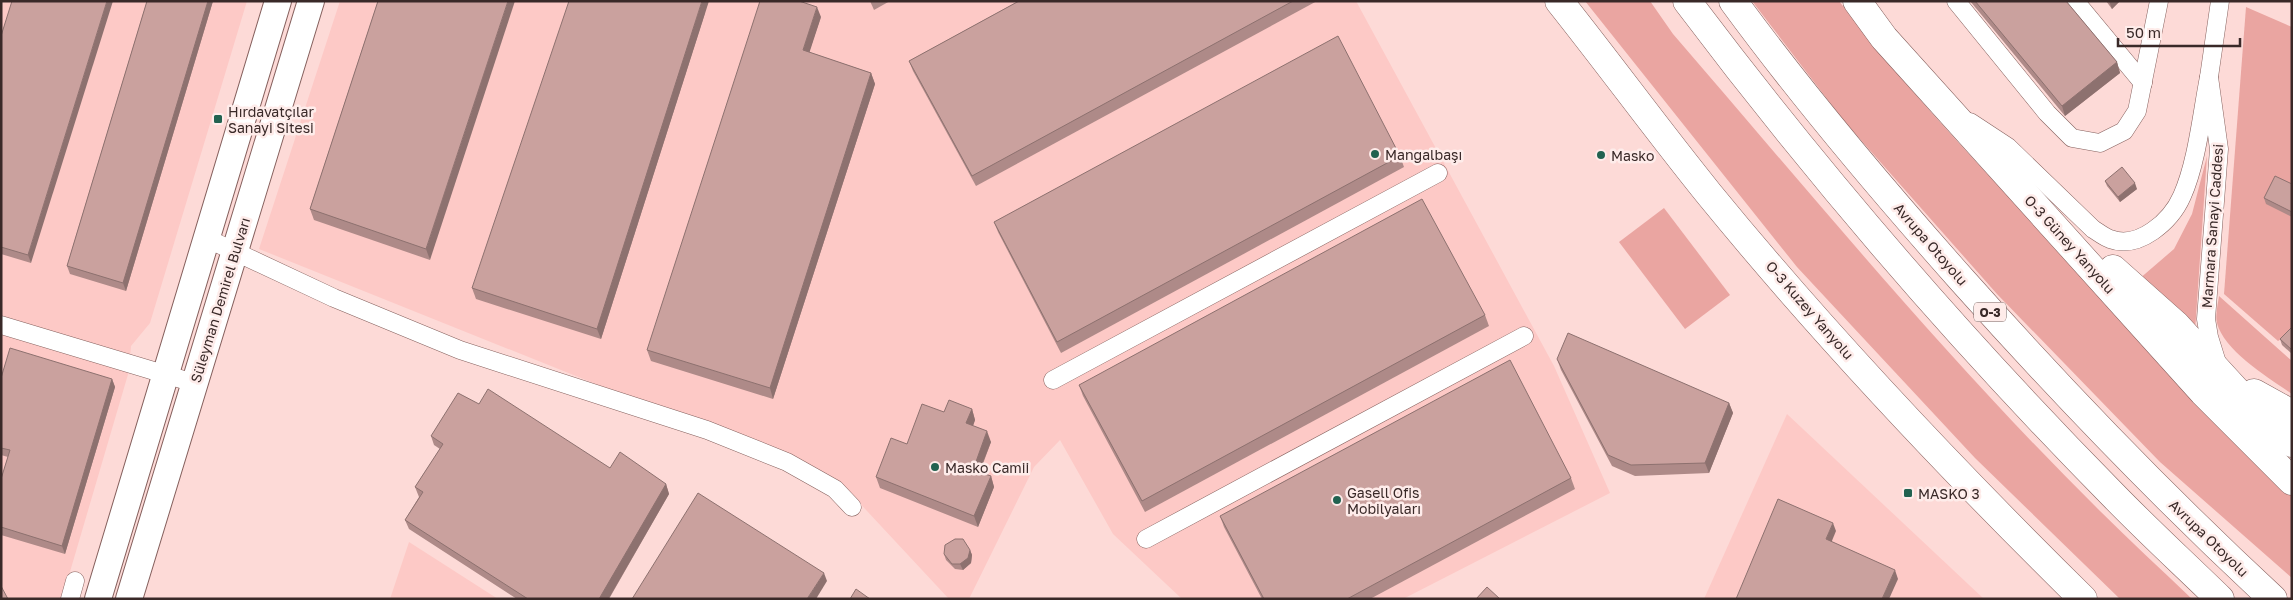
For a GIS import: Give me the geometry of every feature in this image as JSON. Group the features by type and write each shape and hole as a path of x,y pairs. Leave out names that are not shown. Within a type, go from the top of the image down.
{"main road":[{"path":"98,599 208,239 278,1"},
{"name":"Süleyman Demirel Bulvarı","path":"129,599 311,1"},
{"name":"O-3 Kuzey Yanyolu","path":"1559,1 1709,194 1841,347 1976,493 2083,599"},
{"name":"O-3","path":"1686,1 1780,123 1906,274 2114,497 2220,599"},
{"name":"Avrupa Otoyolu","path":"1732,1 1793,81 1869,174 2009,333 2174,505 2274,599"},
{"name":"O-3 Güney Yanyolu","path":"1856,1 1884,38 2203,392 2292,481"},
{"path":"2054,225 2095,253 2176,325 2220,373 2292,443"},
{"path":"2220,373 2292,414"},
{"path":"1976,493 2062,599"}],"street":[{"path":"1956,1 2047,113 2072,138 2100,143 2124,131 2137,111 2159,1"},
{"path":"2076,1 2143,84"},
{"name":"Marmara Sanayi Caddesi","path":"1945,105 2008,147 2094,228 2110,239 2128,242 2145,235 2163,223 2182,196 2192,161 2209,77 2220,1"},
{"name":"Marmara Sanayi Caddesi","path":"2209,77 2219,149 2206,318 2209,337 2220,373"},
{"path":"1053,380 1438,173"},
{"path":"208,239 334,298 460,350 707,430 787,462 835,489 852,506"},
{"path":"1,325 194,383"},
{"path":"1146,540 1524,336"},
{"path":"70,599 75,581"}],"shaded area":[{"path":"1,1 247,1 150,323 131,346 129,371 62,599 1,599"},
{"path":"340,1 1356,1 1554,366 1610,493 1403,599 1182,599 1113,534 1060,440 1034,467 969,599 949,599 840,482 259,249"},
{"path":"1585,1 1650,1 1673,34 1935,337 2044,454 2111,522 2192,599 2120,599 1975,458 1797,267"},
{"path":"1752,1 1839,1 1909,87 1983,169 2292,493 2292,578 2160,462 1997,294 1844,121"},
{"path":"2246,7 2292,27 2292,332 2278,341 2224,294"},
{"path":"2207,156 2195,331 2138,280 2174,249 2192,214"},
{"path":"1664,208 1730,295 1685,329 1619,242"},
{"path":"2219,296 2292,361 2292,394 2248,363 2228,344 2217,323 2216,313"},
{"path":"1787,414 1984,599 1704,599"},
{"path":"409,542 498,599 390,599"}],"building":[{"path":"12,1 107,1 28,255 1,247 1,36"},
{"path":"147,1 208,1 123,283 67,266"},
{"path":"378,1 508,1 426,249 310,209"},
{"path":"569,1 702,1 597,329 472,288"},
{"path":"760,1 799,1 817,7 803,50 871,73 770,388 647,350"},
{"path":"1019,1 1293,1 972,176 909,61"},
{"path":"1975,1 2066,1 2117,62 2062,106"},
{"path":"1338,36 1400,156 1057,342 994,222"},
{"path":"2122,167 2135,183 2118,197 2105,181"},
{"path":"2275,176 2292,184 2292,212 2264,198"},
{"path":"1422,199 1485,315 1142,501 1079,385"},
{"path":"2292,327 2292,350 2280,339"},
{"path":"1568,333 1729,403 1705,463 1631,465 1608,455 1557,359"},
{"path":"10,348 112,379 62,546 1,527 1,479 10,450 1,448 1,378"},
{"path":"1510,360 1571,478 1347,599 1264,599 1220,516"},
{"path":"488,389 610,468 620,452 666,484 599,599 528,599 405,520 423,492 415,487 443,444 431,436 458,393 479,404"},
{"name":"Masko Camii","path":"949,400 972,409 966,423 987,431 973,470 991,476 974,516 876,477 891,438 907,444 922,404 944,412"},
{"path":"698,493 824,573 807,599 632,599"},
{"path":"1778,499 1833,523 1826,539 1895,570 1882,599 1736,599"},
{"path":"955,539 963,539 970,550 968,558 960,564 952,564 944,554 945,545"},
{"path":"1,586 8,599 1,599"},
{"path":"1487,587 1500,599 1476,599"},
{"path":"856,589 870,599 850,599"}],"place":[{"name":"Hırdavatçılar Sanayi Sitesi","path":"218,119"},
{"name":"Mangalbaşı","path":"1375,154"},
{"name":"Masko","path":"1601,155"},
{"name":"Masko Camii","path":"935,467"},
{"name":"MASKO 3","path":"1908,493"},
{"name":"Gasell Ofis Mobilyaları","path":"1337,500"}]}
